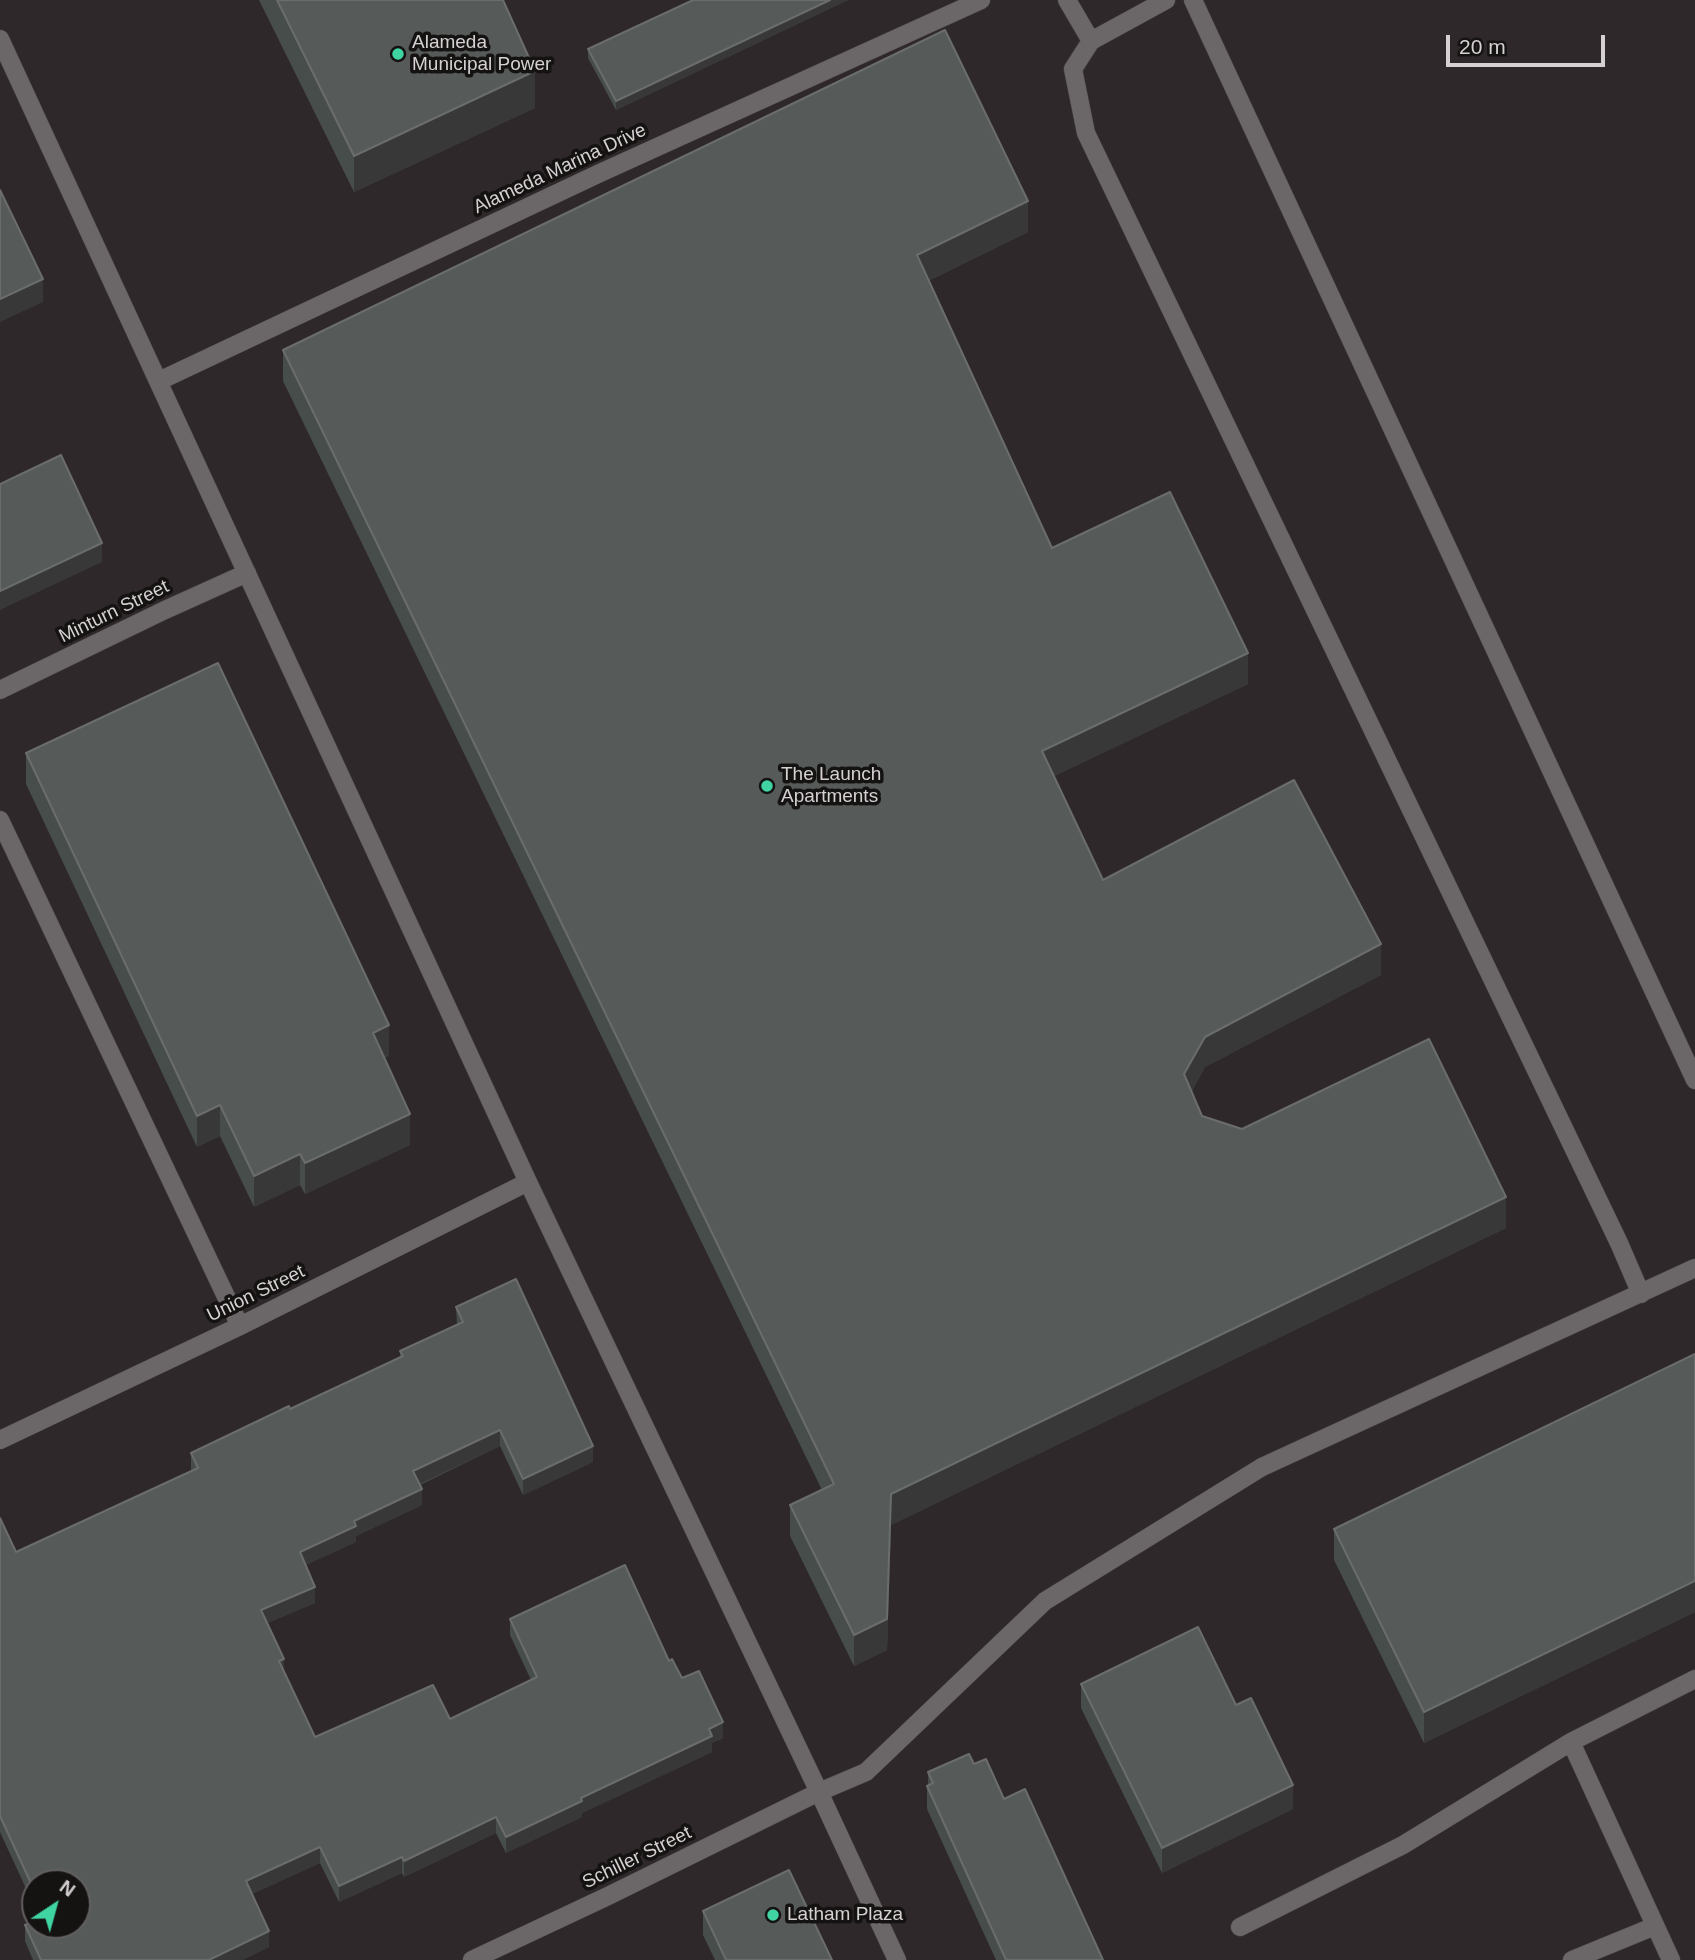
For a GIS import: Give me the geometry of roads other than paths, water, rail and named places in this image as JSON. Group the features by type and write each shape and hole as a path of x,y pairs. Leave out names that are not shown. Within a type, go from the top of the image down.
{"street":[{"name":"Alameda Marina Drive","path":"159,381 600,173 981,0"},
{"path":"1067,0 1091,40"},
{"path":"1166,0 1091,40 1073,69 1086,133 1642,1294"},
{"path":"1193,0 1695,1080"},
{"path":"0,39 528,1182 897,1960"},
{"name":"Minturn Street","path":"0,690 247,573"},
{"path":"0,820 240,1326"},
{"name":"Union Street","path":"0,1440 240,1326 528,1182"},
{"name":"Schiller Street","path":"472,1960 819,1792 866,1772 1045,1601 1262,1467 1695,1268"},
{"path":"1240,1927 1403,1845 1571,1742 1695,1679"},
{"path":"1571,1742 1671,1960"},
{"path":"1572,1960 1655,1926"}],"place":[{"name":"Alameda Municipal Power","path":"398,54"},
{"name":"The Launch Apartments","path":"767,786"},
{"name":"Latham Plaza","path":"773,1915"}]}
